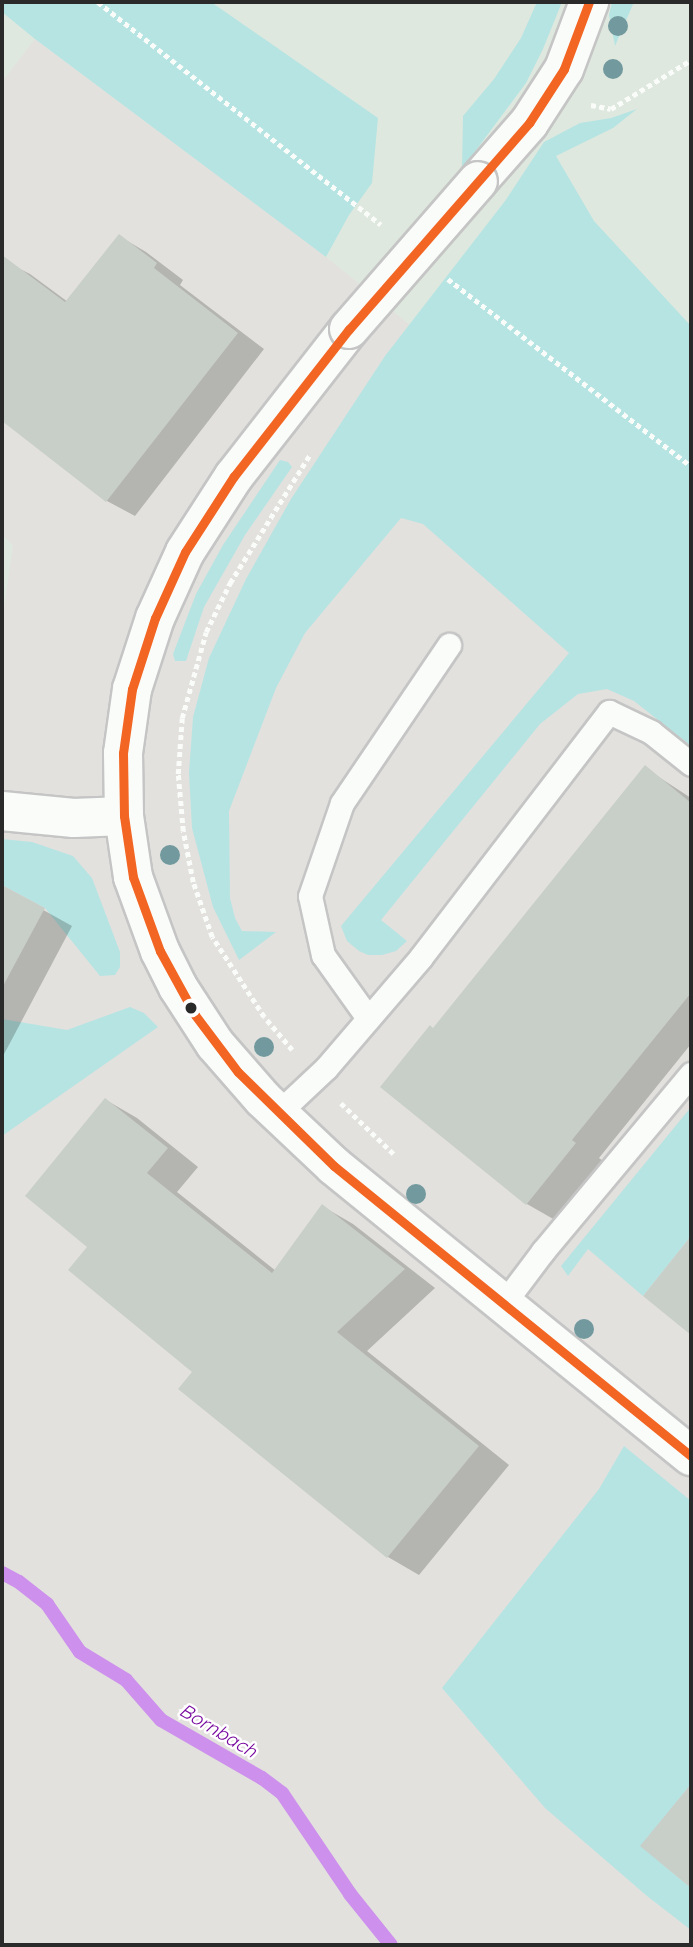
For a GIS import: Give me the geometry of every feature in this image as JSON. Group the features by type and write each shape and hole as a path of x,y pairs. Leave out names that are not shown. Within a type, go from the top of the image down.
{"main road":[{"path":"589,2 577,41 547,97 529,123 349,329 234,476 170,582 146,641 130,698 123,753 124,816 137,889 160,951 195,1015 238,1072 334,1166 691,1456"},
{"path":"2,811 74,818 124,816"}],"lane":[{"path":"368,1018 323,956 310,895 342,803 449,645"},
{"path":"278,1113 326,1068 421,957 609,712 651,732 691,764"},
{"path":"503,1303 691,1074"}],"path":[{"path":"547,97 611,109 691,60"}],"shaded area":[{"path":"2,2 211,2 378,118 372,183 349,215 326,257 35,39 2,12"},
{"path":"537,2 562,2 526,83 462,169 463,116 494,79 521,38"},
{"path":"612,2 634,2 615,46 609,15"},
{"path":"35,39 326,257 691,553 691,1945 2,1945 2,623 13,545 2,535 2,82"},
{"path":"637,109 613,128 556,156 594,221 691,326 691,746 634,701 607,689 578,694 540,724 381,920 407,941 396,951 382,955 368,955 359,951 347,941 341,926 569,653 423,524 401,518 305,633 276,688 229,811 230,898 235,918 242,931 276,932 239,960 213,907 192,828 189,773 193,717 209,658 246,579 291,499 385,356 505,201 544,142 580,123 611,118"},
{"path":"280,460 288,462 292,467 245,535 204,607 186,661 175,661 173,654 196,594 223,545"},
{"path":"2,839 32,842 73,856 92,878 120,952 120,967 115,975 100,976 45,908 2,885"},
{"path":"130,1007 144,1013 158,1027 2,1136 2,1019 67,1030"},
{"path":"691,1107 691,1236 643,1296 588,1249 568,1276 561,1266"},
{"path":"624,1446 691,1501 691,1784 641,1846 691,1888 691,1930 647,1896 545,1808 442,1688 599,1489"}],"building":[{"path":"119,234 157,263 154,268 238,333 106,502 2,421 2,255 65,302"},
{"path":"645,765 691,803 691,993 572,1140 576,1143 526,1205 380,1087 430,1025 433,1028"},
{"path":"2,885 45,908 2,988"},
{"path":"105,1098 168,1148 147,1173 272,1273 322,1204 405,1269 337,1332 479,1446 387,1558 178,1389 192,1372 68,1270 87,1247 25,1196"},
{"path":"691,1236 691,1335 643,1296"},
{"path":"691,1784 691,1888 640,1846"}],"waterway":[{"name":"Bornbach","path":"2,1573 19,1582 47,1604 80,1652 126,1680 161,1720 262,1778 282,1793 350,1894 391,1945"}],"transit line":[{"path":"589,2 564,69 529,123 349,329 234,476 185,552 155,618 132,689 123,753 124,816 133,877 160,951 195,1015 238,1072 334,1166 691,1456"}]}
